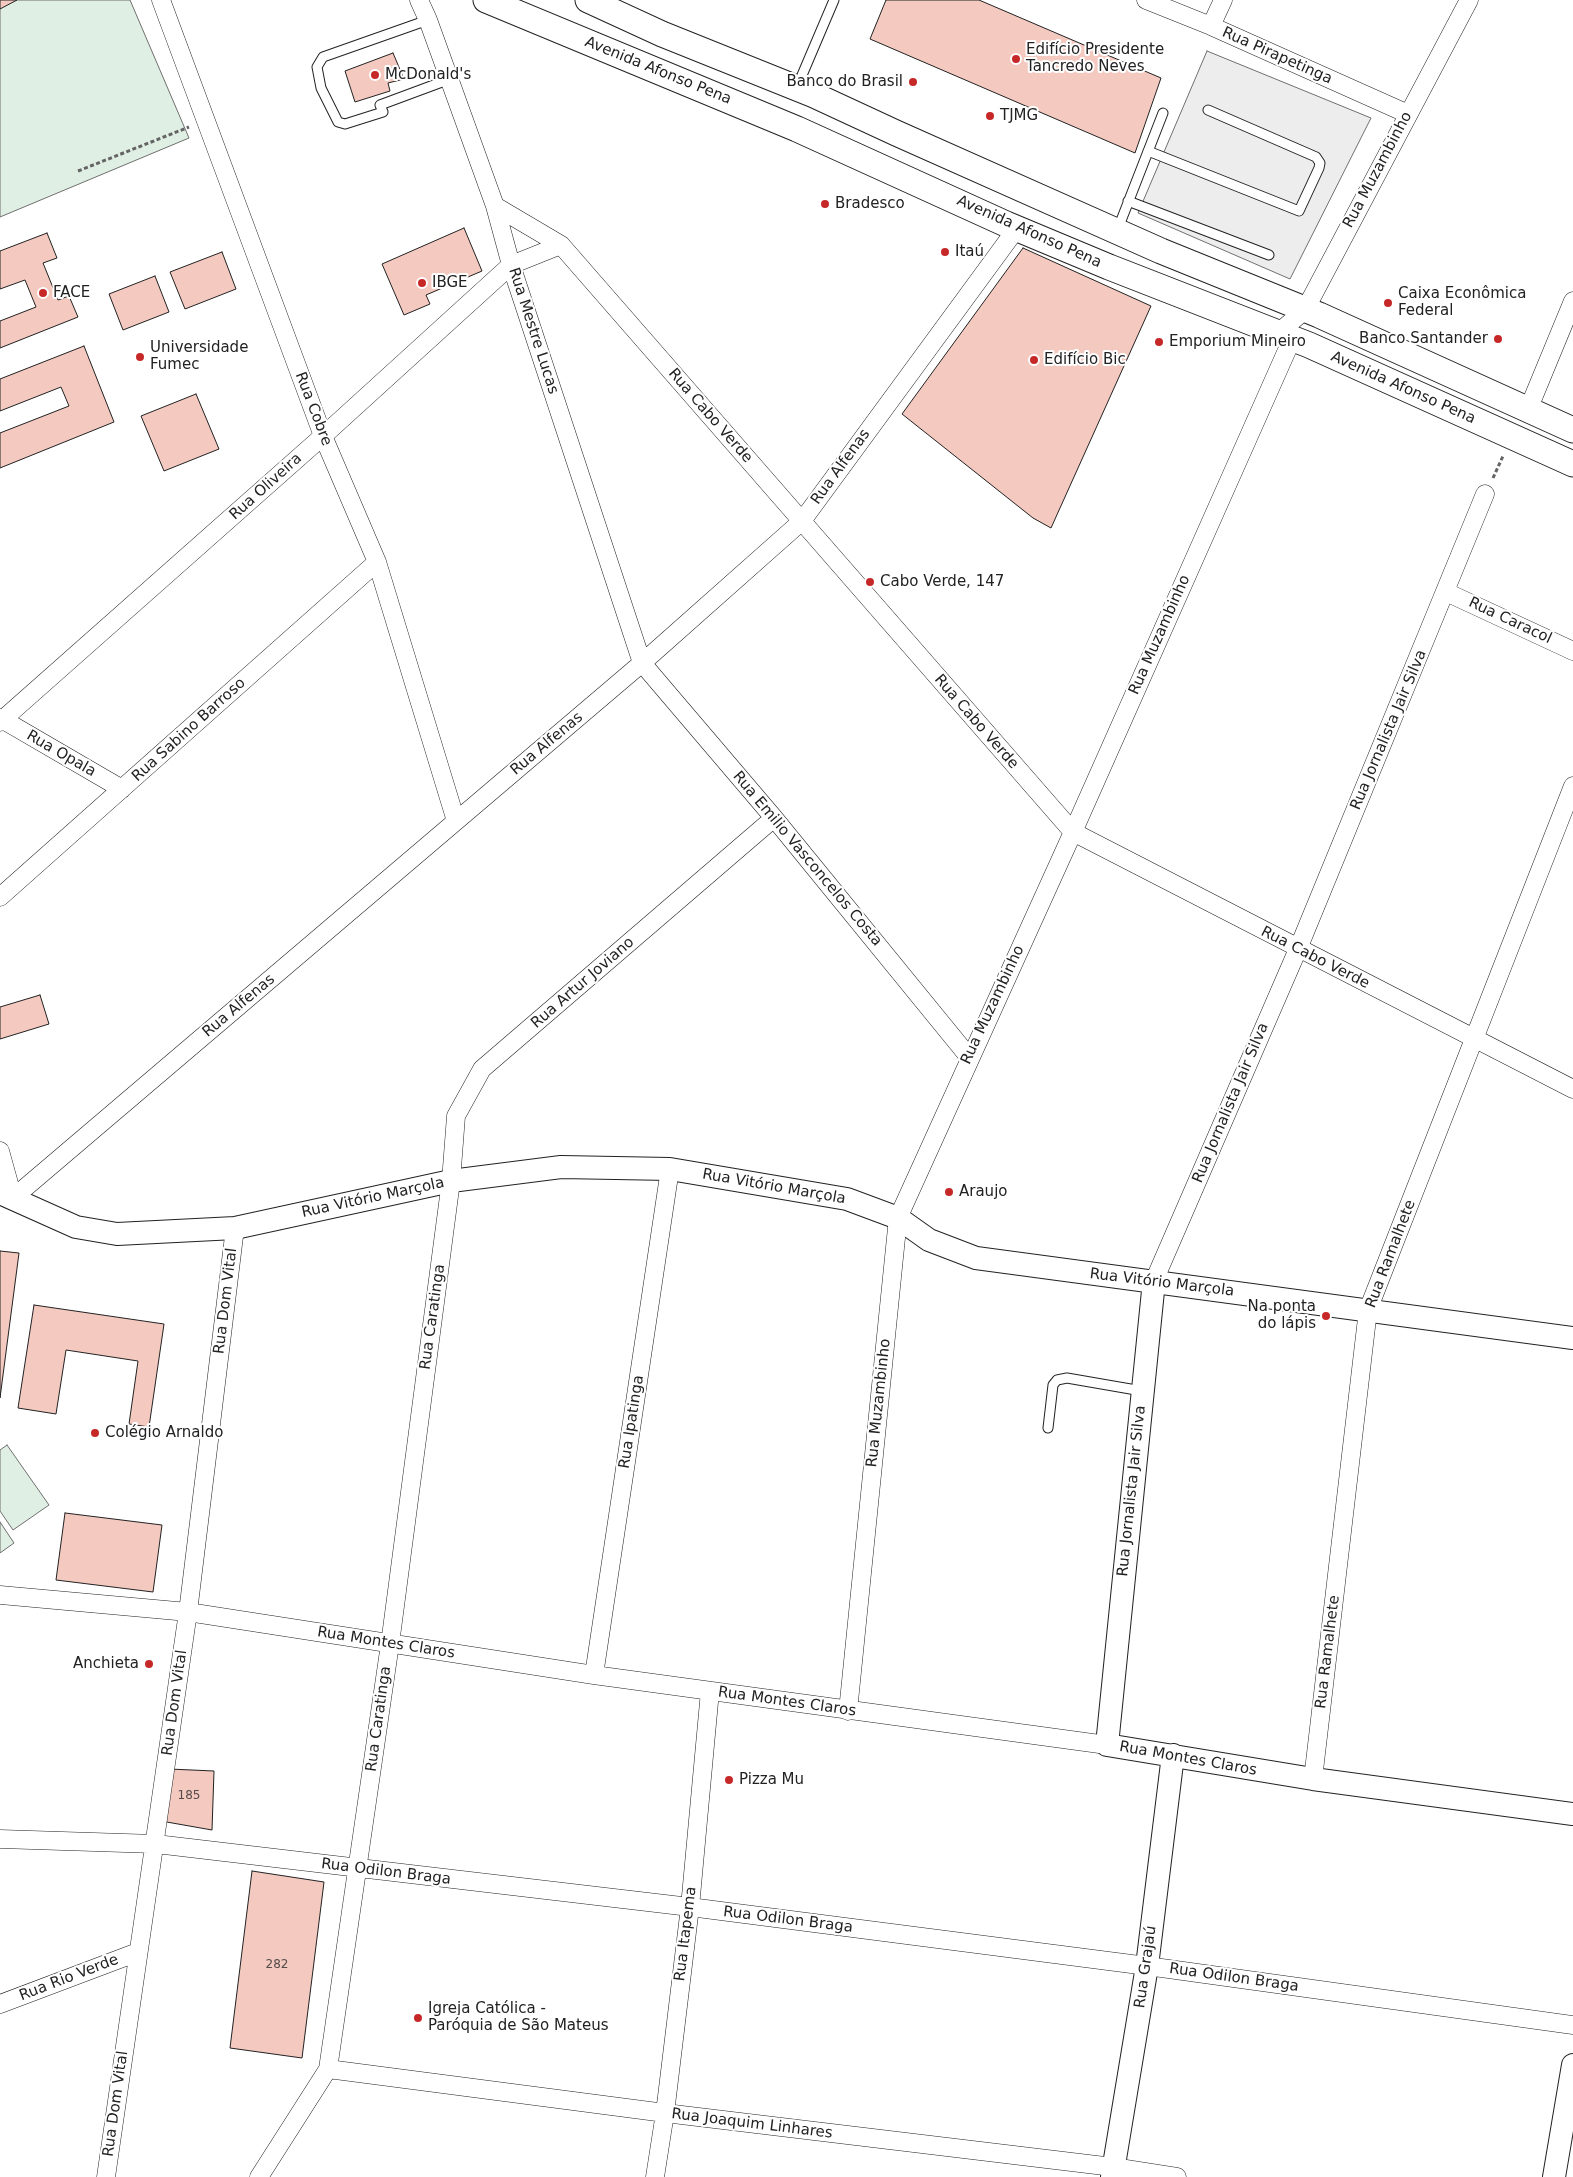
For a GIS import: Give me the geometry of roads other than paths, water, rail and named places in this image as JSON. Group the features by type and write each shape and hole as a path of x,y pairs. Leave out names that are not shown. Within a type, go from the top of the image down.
{"main road":[{"name":"Avenida Afonso Pena","path":"486,0 797,129 1016,228 1109,267 1285,336 1573,464"},
{"name":"Avenida Afonso Pena","path":"588,0 662,34 806,91 1116,231 1305,310 1573,430"},
{"path":"797,129 806,91"}],"street":[{"name":"Rua Cobre","path":"161,0 323,436 377,562 456,821"},
{"name":"Rua Mestre Lucas","path":"419,0 450,79 495,206 511,265 642,663"},
{"name":"Rua Pirapetinga","path":"1146,0 1211,26 1408,114"},
{"path":"1211,26 1223,0"},
{"name":"Rua Muzambinho","path":"848,1711 898,1218 969,1057 1073,832 1285,336 1305,310 1470,0"},
{"name":"Rua Cabo Verde","path":"495,206 561,245 1073,832 1474,1040 1573,1089"},
{"name":"Rua Alfenas","path":"6,1195 456,821 642,663 802,521 1016,228"},
{"name":"Rua Oliveira","path":"1,720 323,436 511,265 561,245"},
{"path":"1528,410 1573,301"},
{"name":"Rua Jornalista Jair Silva","path":"1107,1745 1154,1281 1298,949 1486,494"},
{"name":"Rua Sabino Barroso","path":"0,897 377,562"},
{"name":"Rua Caracol","path":"1446,592 1573,651"},
{"name":"Rua Emilio Vasconcelos Costa","path":"642,663 774,818 969,1057"},
{"name":"Rua Opala","path":"1,720 122,789"},
{"name":"Rua Ramalhete","path":"1313,1779 1368,1310 1573,786"},
{"name":"Rua Artur Joviano","path":"451,1181 456,1116 482,1069 774,818"},
{"path":"0,1151 6,1195"},
{"name":"Rua Vitório Marçola","path":"6,1195 76,1227 117,1234 234,1228 451,1181 561,1167 670,1169 847,1199 898,1218 929,1240 976,1258 1573,1338"},
{"name":"Rua Ipatinga","path":"594,1675 670,1169"},
{"name":"Rua Caratinga","path":"259,2177 328,2069 390,1644 451,1181"},
{"name":"Rua Dom Vital","path":"106,2177 138,1952 156,1844 188,1612 234,1228"},
{"name":"Rua Montes Claros","path":"0,1595 188,1612 594,1675 1107,1745 1313,1779 1573,1814"},
{"name":"Rua Itapema","path":"655,2177 665,2113 690,1907 710,1690"},
{"name":"Rua Grajaú","path":"1112,2172 1147,1966 1173,1756"},
{"name":"Rua Odilon Braga","path":"0,1839 156,1844 690,1907 1147,1966 1573,2026"},
{"name":"Rua Rio Verde","path":"0,2004 138,1952"},
{"path":"1554,2177 1573,2065"},
{"name":"Rua Joaquim Linhares","path":"328,2069 1112,2172 1177,2177"}],"lane":[{"path":"806,91 834,0"},
{"path":"428,20 323,57 317,67 321,88 338,122 345,124 383,112 380,106 450,79"},
{"path":"1148,151 1299,211 1319,168 1320,163 1316,157 1208,110"},
{"path":"1116,231 1163,113"},
{"path":"1128,201 1269,255"},
{"path":"1048,1428 1053,1385 1057,1380 1067,1378 1142,1391"}],"place":[{"name":"Edifício Presidente Tancredo Neves","path":"1016,59"},
{"name":"McDonald's","path":"375,75"},
{"name":"Banco do Brasil","path":"913,82"},
{"name":"TJMG","path":"990,116"},
{"name":"Bradesco","path":"825,204"},
{"name":"Itaú","path":"945,252"},
{"name":"IBGE","path":"422,283"},
{"name":"FACE","path":"43,293"},
{"name":"Caixa Econômica Federal","path":"1388,303"},
{"name":"Banco Santander","path":"1498,339"},
{"name":"Emporium Mineiro","path":"1159,342"},
{"name":"Universidade Fumec","path":"140,357"},
{"name":"Edifício Bic","path":"1034,360"},
{"name":"Cabo Verde, 147","path":"870,582"},
{"name":"Araujo","path":"949,1192"},
{"name":"Na ponta do lápis","path":"1326,1316"},
{"name":"Colégio Arnaldo","path":"95,1433"},
{"name":"Anchieta","path":"149,1664"},
{"name":"Pizza Mu","path":"729,1780"},
{"name":"Igreja Católica - Paróquia de São Mateus","path":"418,2018"}]}
